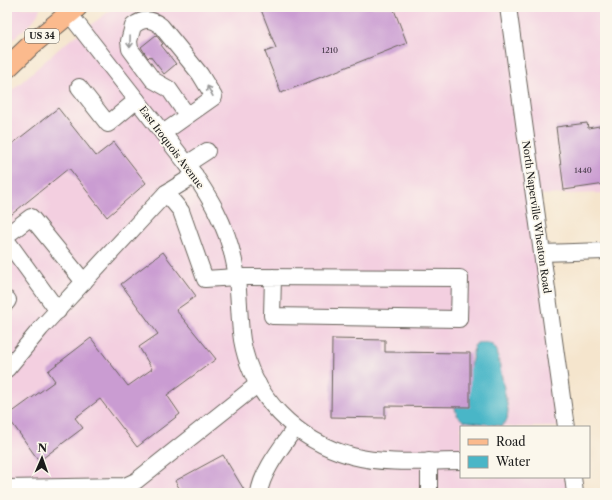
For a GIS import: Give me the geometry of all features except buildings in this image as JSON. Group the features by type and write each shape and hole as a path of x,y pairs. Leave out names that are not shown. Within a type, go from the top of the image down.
{"main road":[{"name":"US 34","path":"7,68 70,9"}],"street":[{"name":"North Naperville Wheaton Road","path":"508,7 566,426"},
{"name":"East Iroquois Avenue","path":"70,9 191,170 217,210 227,236 234,262 242,340 248,361 258,384 282,416 295,428 312,439 334,450 353,456 370,459 460,461"},
{"path":"163,133 214,97 200,74 161,26 155,20 144,19 133,26 129,41 130,49 153,80 169,89 187,115"},
{"path":"79,87 108,124 138,100"},
{"path":"7,369 84,282 166,193 191,170 207,151"},
{"path":"166,193 181,211 206,279 236,276 460,278 459,319 272,316 273,277"},
{"path":"7,236 31,217 84,282"},
{"path":"7,241 58,311"},
{"path":"542,253 605,251"},
{"path":"7,488 125,486 136,481 258,384"},
{"path":"258,493 260,484 273,460 295,428"},
{"path":"429,461 429,493"},
{"path":"573,478 575,493"}],"shaded area":[{"path":"7,7 40,8 33,21 7,44"},
{"path":"115,7 605,7 605,193 534,195 566,426 460,426 460,478 573,478 575,493 7,493 7,95 62,46"}],"water":[{"path":"477,343 491,344 497,351 508,410 507,420 502,426 463,421 457,415 455,408 472,360 474,346"}]}
